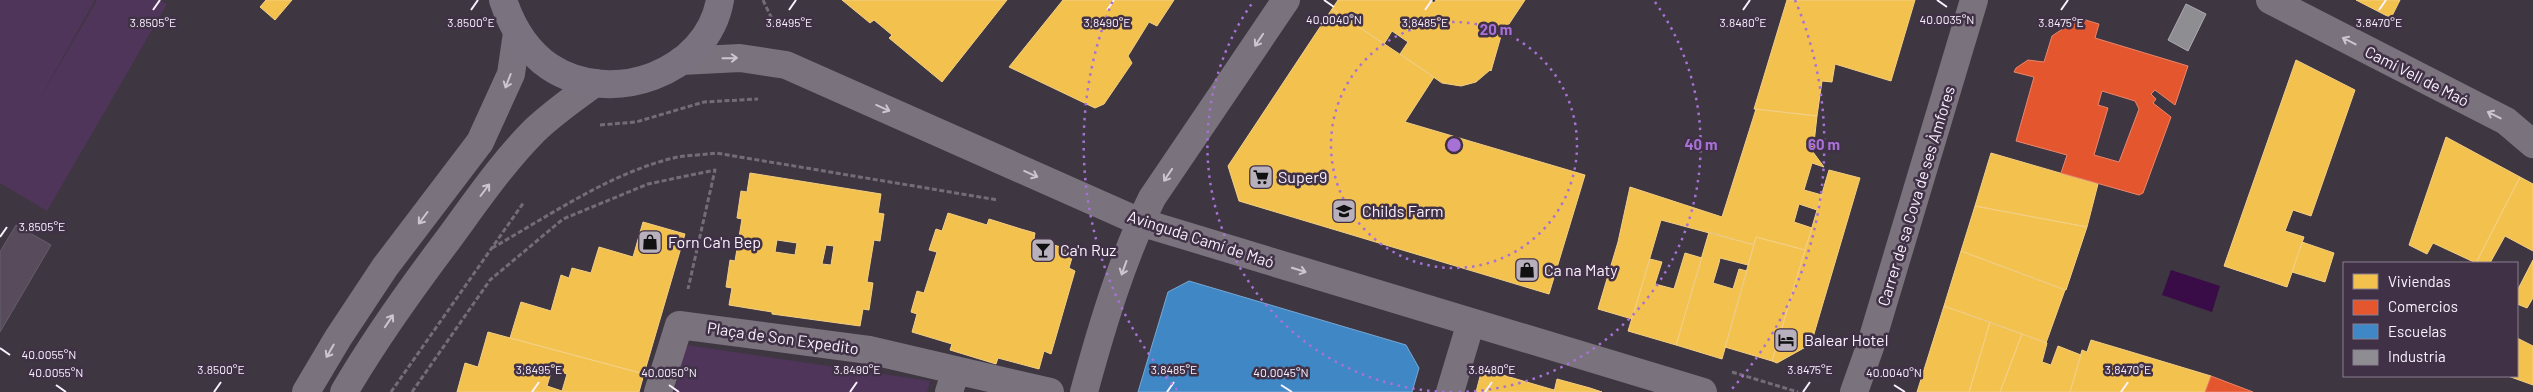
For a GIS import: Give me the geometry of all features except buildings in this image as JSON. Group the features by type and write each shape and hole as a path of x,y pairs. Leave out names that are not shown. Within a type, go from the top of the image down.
{"main road":[{"path":"503,0 517,33 532,52 550,67 572,78 595,84 639,82 681,61 698,46 711,28 720,0"}],"street":[{"path":"1084,392 1103,325 1140,222 1152,198 1286,0"},
{"name":"Carrer de sa Cova de ses Àmfores","path":"1854,392 1873,338 1974,0"},
{"name":"Camí Vell de Maó","path":"2270,0 2506,121 2533,144"},
{"path":"306,392 338,338 385,267 480,142 511,74 517,33"},
{"name":"Avinguda Camí de Maó","path":"681,61 740,58 786,65 1140,222 1703,392"},
{"path":"344,392 363,359 412,288 503,165 535,130 560,108 595,84"},
{"path":"1450,392 1471,322"},
{"path":"658,392 679,325"},
{"name":"Plaça de Son Expedito","path":"679,325 869,350 953,381 1050,392"}],"path":[{"path":"598,126 636,122 704,102 747,98 767,100"},
{"path":"492,248 583,196 631,172 678,157 716,153 1001,201"},
{"path":"412,392 490,280 563,219 648,184 716,170 679,325"},
{"path":"391,392 529,194"}],"shaded area":[{"path":"0,0 95,0 30,116 97,0 159,0 167,4 47,211 0,183"},
{"path":"2171,270 2220,286 2212,312 2162,295"},
{"path":"686,345 930,381 927,392 674,392"}],"place":[{"name":"Super9","path":"1261,177"},
{"name":"Childs Farm","path":"1344,211"},
{"name":"Forn Ca'n Bep","path":"650,242"},
{"name":"Ca'n Ruz","path":"1043,250"},
{"name":"Ca na Maty","path":"1527,270"},
{"name":"Balear Hotel","path":"1786,340"}]}
